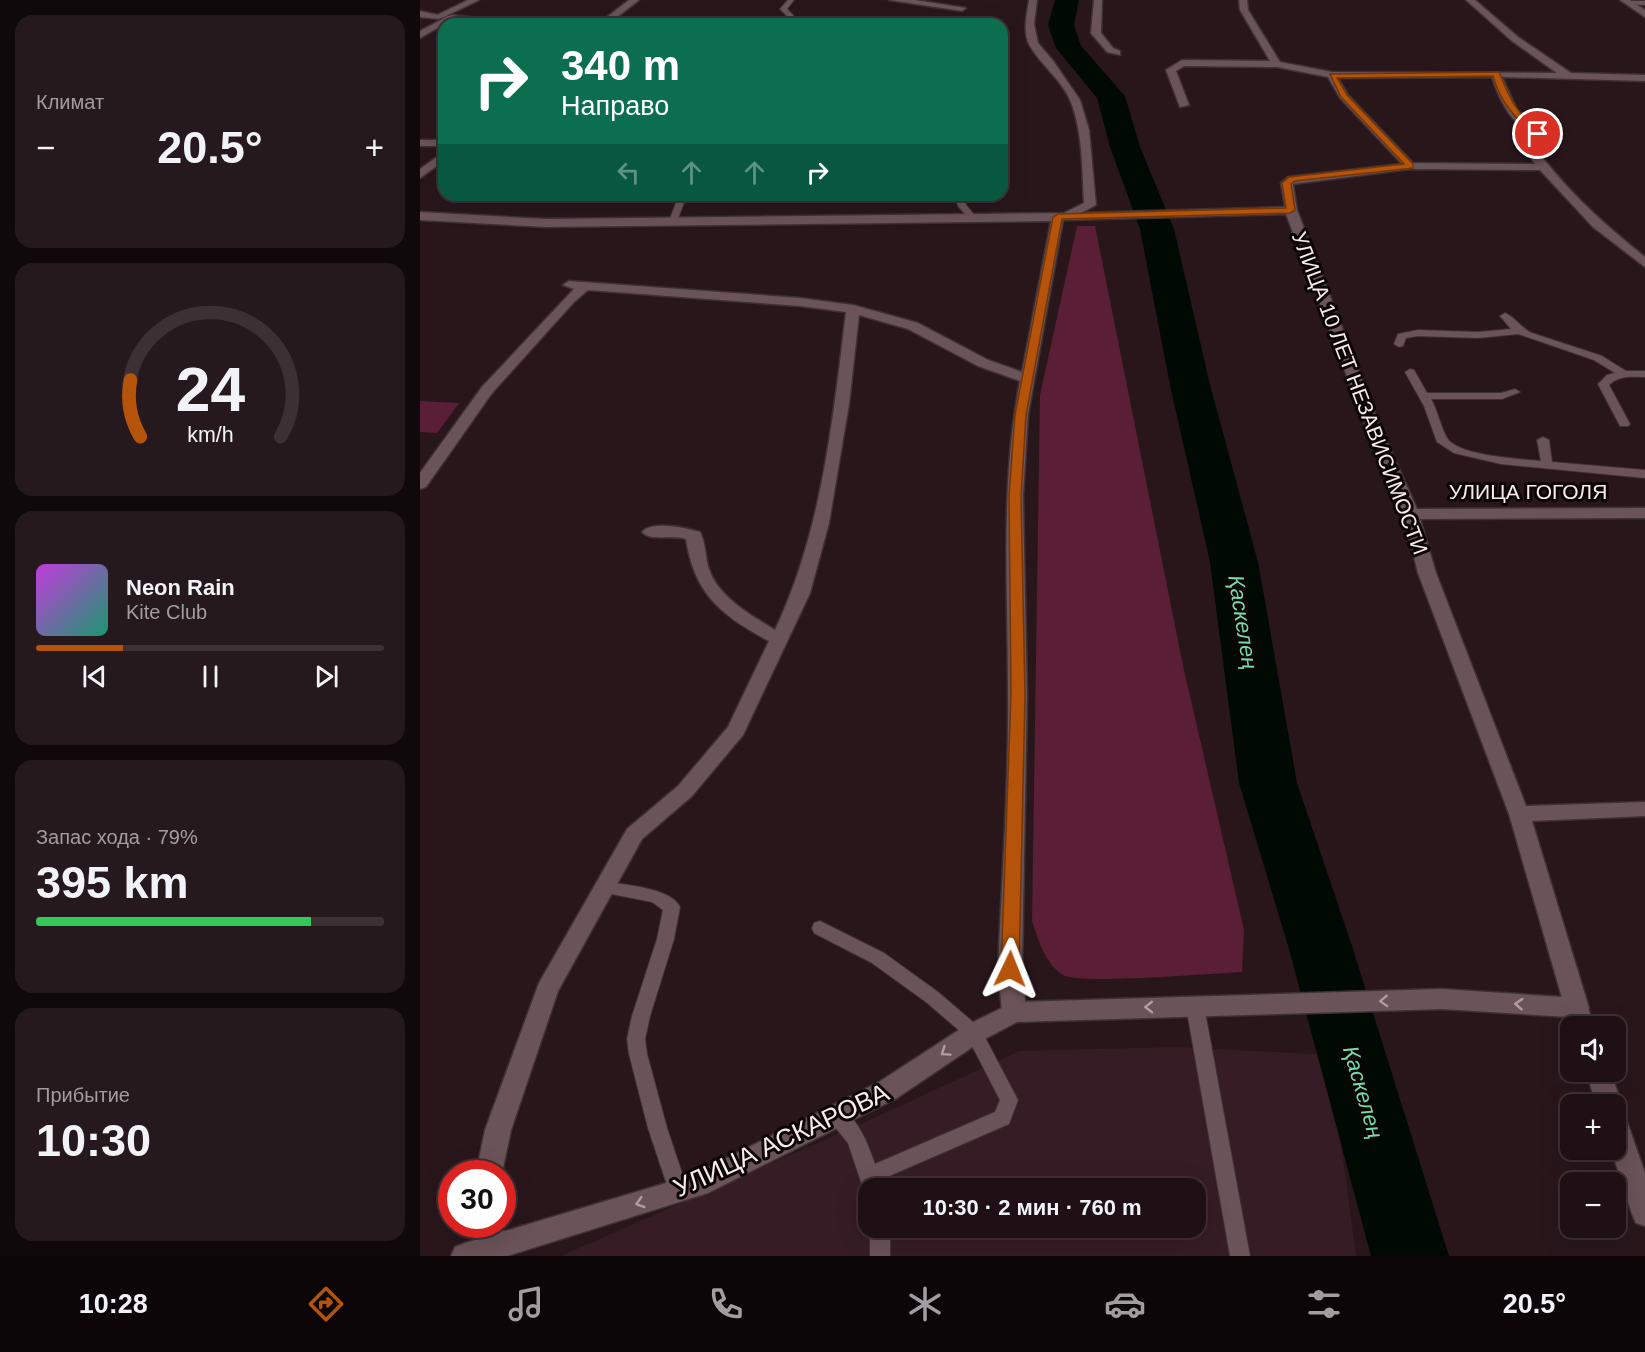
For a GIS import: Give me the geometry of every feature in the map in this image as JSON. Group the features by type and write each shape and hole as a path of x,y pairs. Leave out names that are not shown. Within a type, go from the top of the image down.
{"street":[{"path":"439,16 475,0"},
{"path":"610,18 636,0"},
{"path":"893,0 962,8"},
{"path":"1034,0 1030,24 1033,44 1051,64 1075,100 1084,130 1090,205 1079,212 1050,217"},
{"path":"1098,0 1096,33 1110,50 1117,53"},
{"path":"1243,0 1244,10 1277,64"},
{"path":"1470,0 1515,39 1568,75"},
{"path":"1626,2 1645,14"},
{"path":"420,14 451,18"},
{"path":"420,35 438,25"},
{"path":"1184,105 1173,81 1172,70 1182,63 1277,64 1332,75 1496,74 1645,78"},
{"path":"1496,74 1501,91 1513,112 1538,134"},
{"path":"1332,75 1344,96 1410,166 1542,167"},
{"path":"420,143 438,143"},
{"path":"1528,147 1542,167 1607,232 1645,263"},
{"path":"420,175 438,160"},
{"name":"УЛИЦА 10 ЛЕТ НЕЗАВИСИМОСТИ","path":"1410,166 1292,179 1287,183 1290,210 1362,399 1411,514 1427,573 1519,814 1580,1016"},
{"path":"420,216 546,223 1050,217 1290,210"},
{"path":"1050,217 1021,415 1015,496 1018,694 1010,969 1014,1012 1442,999 1572,1016"},
{"path":"569,285 800,302 853,309 913,326 983,363 1027,379"},
{"path":"420,484 487,390 569,298 587,285"},
{"path":"492,1160 498,1130 547,990 603,887 634,834 685,790 736,730 801,593 821,523 842,404 853,309"},
{"name":"УЛИЦА ГОГОЛЯ","path":"1411,514 1645,513"},
{"path":"650,532 680,531 694,536 701,572 708,586 747,622 780,640"},
{"path":"1519,814 1645,809"},
{"name":"УЛИЦА АСКАРОВА","path":"516,1230 699,1185 888,1090 974,1033 1014,1012"},
{"path":"1626,1155 1645,1214"},
{"name":"УЛИЦА АСКАРОВА","path":"465,1256 488,1238"}],"lane":[{"path":"774,14 783,9 791,0"},
{"path":"1626,2 1645,3"},
{"path":"783,9 790,18"},
{"path":"673,221 681,201"},
{"path":"961,201 962,206 973,218"},
{"path":"1505,316 1519,331"},
{"path":"1399,344 1402,336 1418,333 1478,335 1519,331 1598,358 1624,374"},
{"path":"1410,372 1443,442 1458,451 1501,461 1645,474"},
{"path":"1624,424 1603,384 1611,377 1624,374 1645,374"},
{"path":"1423,396 1502,396 1515,392"},
{"path":"1543,440 1547,465"},
{"path":"603,887 656,897 672,908 668,934 636,1034 640,1067 648,1088 662,1151 678,1191"},
{"path":"820,928 878,958 932,997 974,1033 1009,1100 1002,1118 879,1178"},
{"path":"1195,1006 1240,1256"},
{"path":"837,1117 856,1138 870,1178"},
{"path":"880,1238 880,1256"}],"shaded area":[{"path":"1077,226 1095,226 1183,666 1244,930 1242,972 1119,979 1074,978 1063,975 1051,964 1043,951 1032,921 1040,395"},
{"path":"420,401 459,403 437,433 420,432"},
{"path":"1178,1047 1329,1055 1356,1256 561,1256 863,1123 1019,1051"}],"waterway":[{"name":"Қаскелең","path":"1067,0 1061,25 1069,48 1111,96 1125,147 1157,229 1190,385 1234,562 1268,783 1321,949 1410,1256"}],"route":[{"path":"1010,969 1015,862 1018,694 1015,496 1021,415 1058,217 1290,210 1287,183 1292,179 1302,176 1410,166 1344,96 1332,75 1496,74 1501,91 1513,112 1538,134"}]}
